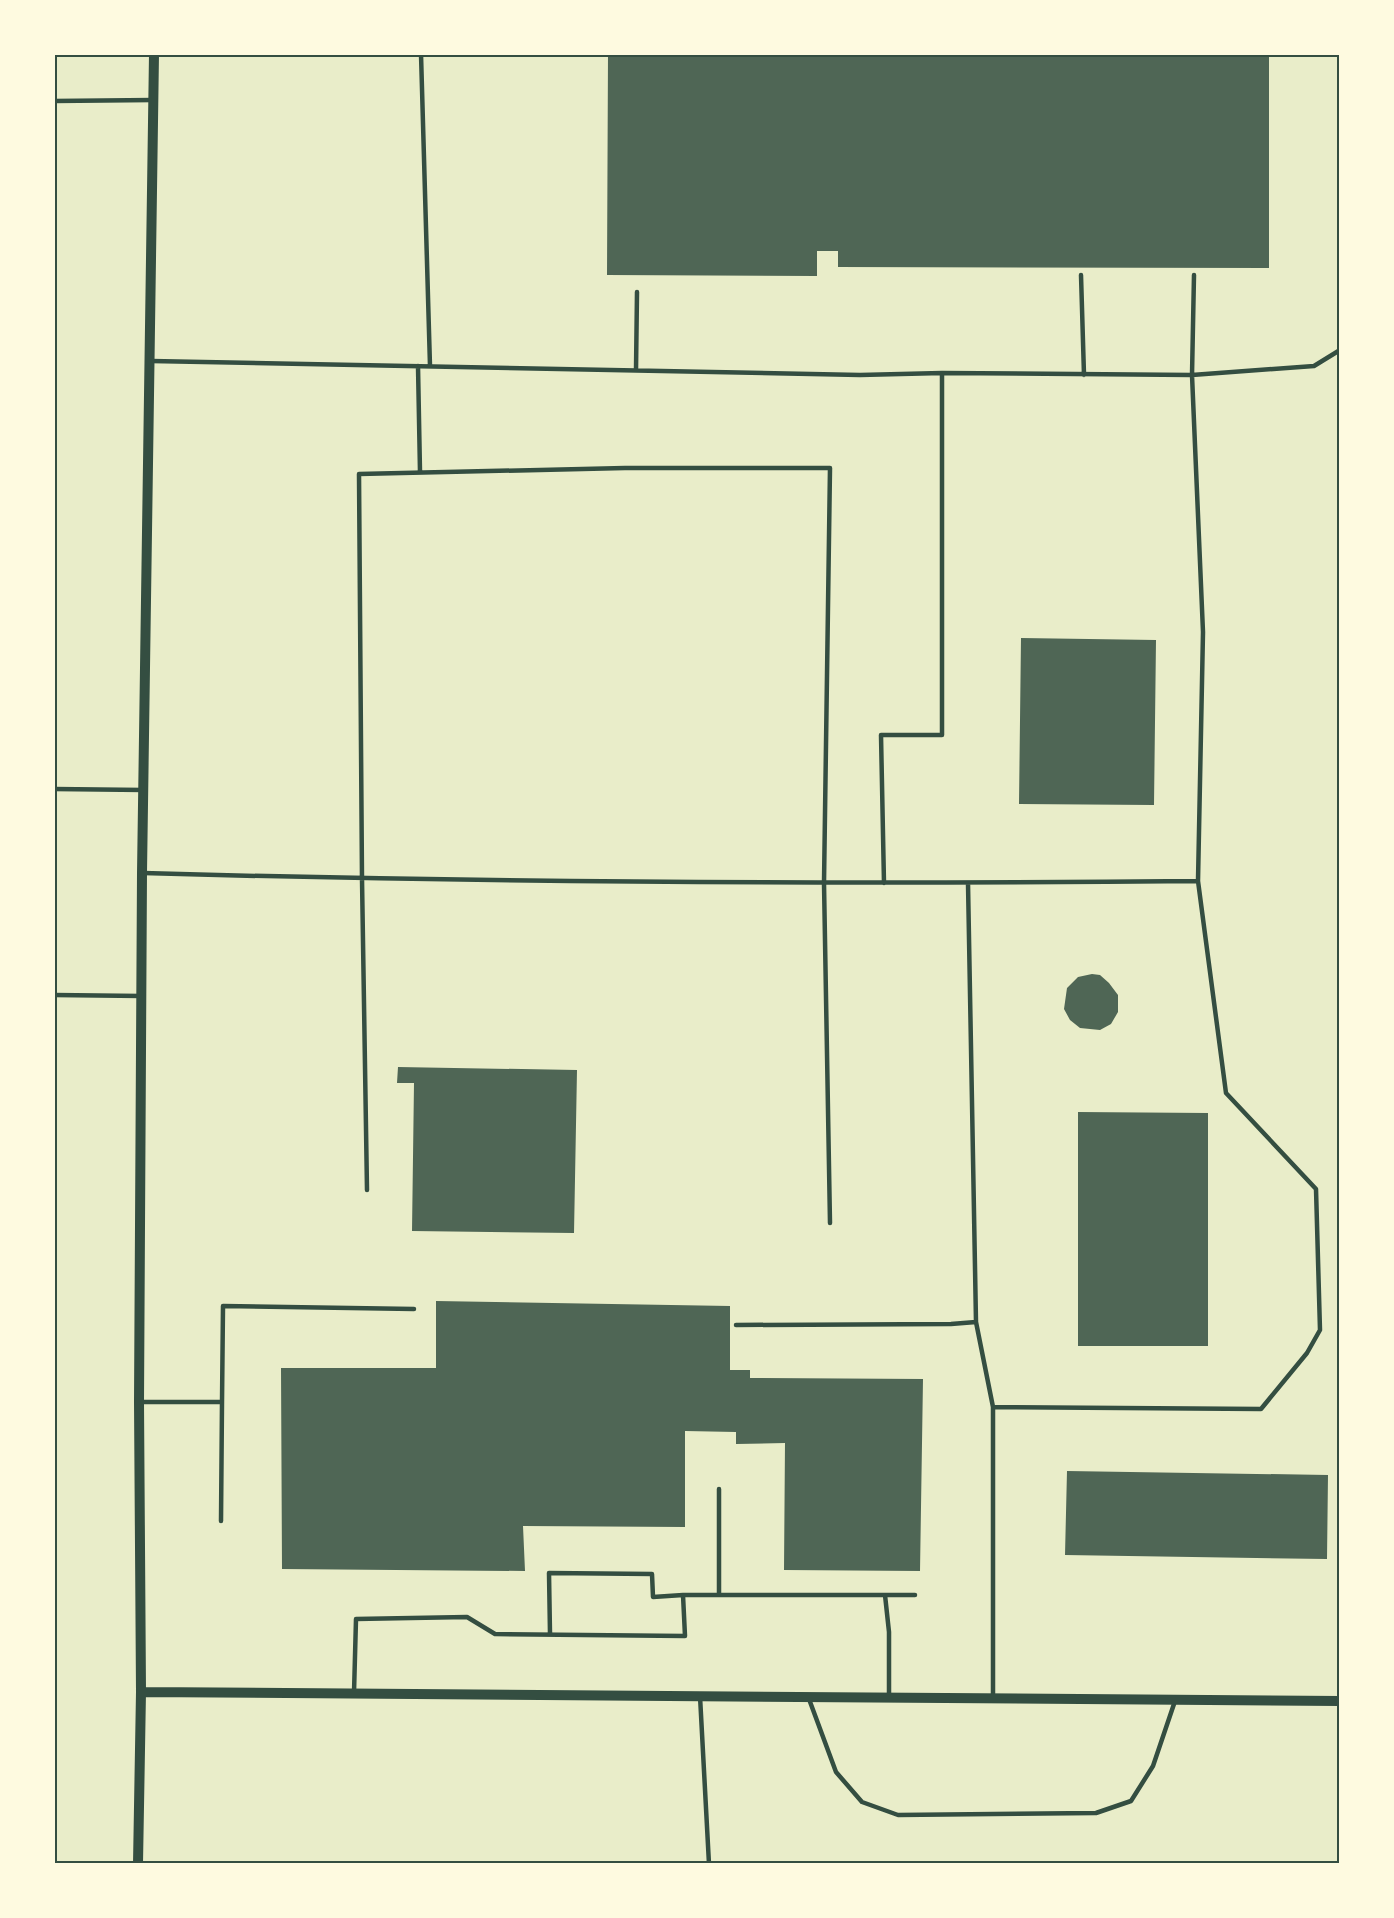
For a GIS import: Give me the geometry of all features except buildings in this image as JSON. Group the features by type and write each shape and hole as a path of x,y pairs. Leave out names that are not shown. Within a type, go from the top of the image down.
{"street":[{"path":"138,1864 141,1692 138,1402 142,873 154,54"},
{"path":"141,1692 1340,1701"}],"lane":[{"path":"421,54 430,366"},
{"path":"54,101 154,100"},
{"path":"1082,275 1084,375"},
{"path":"993,1407 1261,1409 1307,1353 1320,1330 1316,1189 1226,1093 1198,881 1203,632 1192,375 1194,275"},
{"path":"636,370 637,292"},
{"path":"151,361 860,375 942,373 1192,375 1314,366 1340,350"},
{"path":"418,366 420,472"},
{"path":"884,883 881,735 942,735 944,678 942,373"},
{"path":"367,1190 359,474 625,468 830,468 824,883 830,1222"},
{"path":"54,789 144,790"},
{"path":"142,873 362,879 824,883 1198,881"},
{"path":"968,883 976,1322 993,1407 993,1698"},
{"path":"54,996 142,996"},
{"path":"221,1521 223,1306 414,1309"},
{"path":"736,1325 976,1322"},
{"path":"138,1402 222,1402"},
{"path":"719,1489 719,1595"},
{"path":"550,1634 549,1573 652,1574 653,1597 915,1595"},
{"path":"354,1693 356,1619 467,1617 495,1634 685,1636 683,1595"},
{"path":"885,1595 889,1632 889,1697"},
{"path":"700,1696 709,1864"},
{"path":"808,1696 836,1772 862,1802 898,1815 1096,1813 1131,1801 1153,1767 1176,1700"}]}
